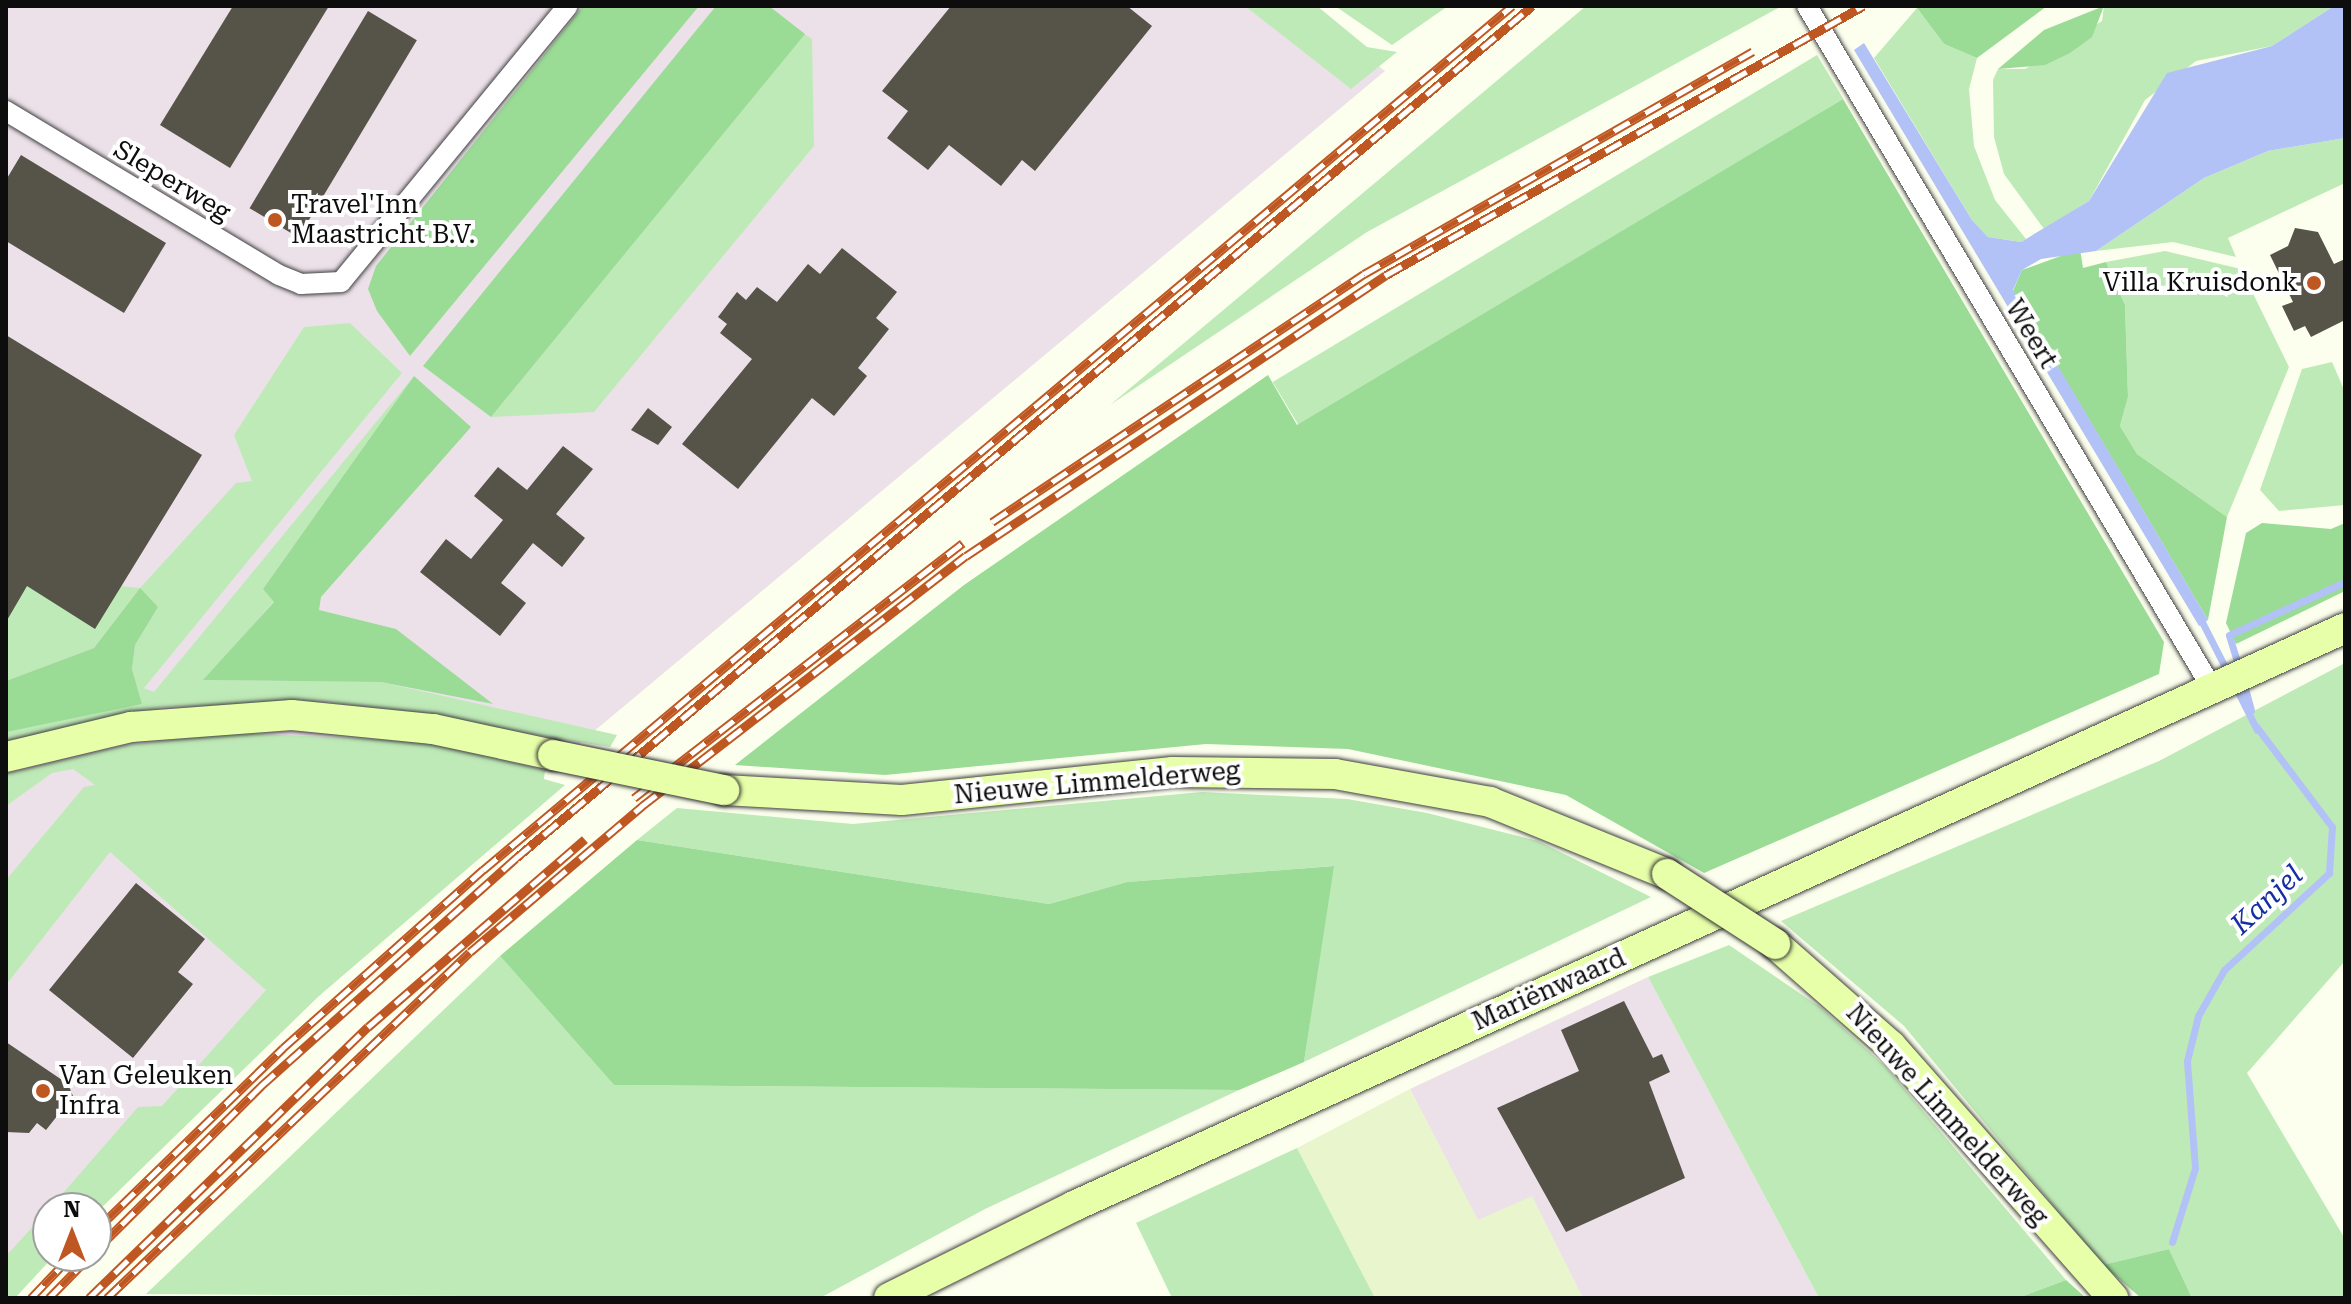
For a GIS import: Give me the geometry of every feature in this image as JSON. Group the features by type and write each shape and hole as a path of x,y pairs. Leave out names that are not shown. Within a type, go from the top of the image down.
{"street":[{"name":"Sleperweg","path":"6,111 279,275 301,284 341,282 568,6"},
{"name":"Weert","path":"1807,6 2212,688"},
{"name":"Mariënwaard","path":"889,1298 1088,1200 2345,628"},
{"name":"Nieuwe Limmelderweg","path":"6,757 131,727 292,715 420,727 724,790 902,800 1173,772 1324,773 1490,802 1667,874 1775,944 1891,1046 2112,1296"}],"shaded area":[{"path":"6,6 1301,6 1385,71 308,970 103,1192 32,1192 32,1269 6,1297"},
{"path":"1648,977 1819,1298 1583,1298 1530,1199 1478,1221 1410,1089"}],"green space":[{"path":"583,6 699,6 410,356 377,311 368,289 376,266"},
{"path":"716,6 769,6 805,34 491,417 423,366"},
{"path":"1245,6 1317,6 1367,47 1397,52 1351,89"},
{"path":"1335,6 1448,6 1392,45"},
{"path":"1586,6 1782,6 1367,232 1110,405"},
{"path":"2047,6 1977,58 1944,44 1917,8"},
{"path":"2104,6 2334,6 2272,46 2196,61 2145,100 2089,201 2044,229 2004,174 1994,137 1993,80 1998,69 2025,69 2102,21"},
{"path":"2104,6 2092,37 2070,53 2045,65 1998,69 2044,30"},
{"path":"1917,8 1944,44 1977,58 1969,89 1974,146 1995,200 2026,239 2021,242 1988,237 1972,220 1874,58"},
{"path":"804,34 812,39 814,146 594,412 491,417"},
{"path":"1817,55 1843,99 1299,426 1273,382"},
{"path":"1843,99 2164,642 2159,674 1704,873 1566,795 1348,749 1206,744 885,775 735,765 964,585 1268,375 1297,425"},
{"path":"2345,138 2345,183 2228,238 2236,257 2173,242 2096,251 2204,178 2268,151"},
{"path":"2080,249 2083,268 2106,262 2125,305 2128,397 2120,426 2137,454 2227,517 2208,620 2013,291 2022,270"},
{"path":"2165,251 2241,269 2289,367 2227,517 2137,454 2120,426 2128,397 2125,305 2106,262"},
{"path":"350,323 402,373 144,688 154,692 414,376 263,589 274,601 205,680 381,682 617,735 610,747 330,702 163,707 6,741 6,732 21,727 142,704 132,669 135,645 158,607 139,589 94,648 6,681 6,584 23,576 140,588 236,483 252,481 234,435 304,327"},
{"path":"2332,362 2345,392 2345,505 2279,511 2260,490 2302,369"},
{"path":"414,376 471,427 321,597 319,610 396,629 493,704 381,682 203,680 274,602 263,589"},
{"path":"2262,523 2331,529 2345,523 2345,591 2236,644 2226,623 2246,533"},
{"path":"140,588 158,607 135,645 132,669 142,704 6,732 6,681 94,648"},
{"path":"2345,663 2345,961 2247,1073 2345,1239 2345,1298 2192,1298 2169,1249 2103,1265 1904,1026 1781,921 2159,761"},
{"path":"238,733 419,741 545,770 544,779 565,785 319,996 112,1197 112,1192 64,1192 138,1107 162,1106 266,990 110,852 6,985 6,880 84,787 95,785 73,769 52,773 6,806 6,774 127,745"},
{"path":"1202,792 1347,799 1427,813 1538,841 1651,897 1304,1062 1333,866 1127,882 1049,904 637,840 677,808 853,824"},
{"path":"637,840 1049,904 1127,882 1334,866 1304,1062 1239,1090 614,1085 500,956"},
{"path":"1729,945 1820,1007 1885,1066 2066,1280 2018,1298 1819,1298 1648,977"},
{"path":"500,956 614,1085 1239,1090 985,1209 820,1298 146,1294"},
{"path":"1410,1089 1478,1220 1532,1196 1583,1298 1375,1298 1297,1148"},
{"path":"1297,1148 1375,1298 1172,1298 1136,1223"},
{"path":"32,1228 32,1272 39,1272 15,1298 6,1298 6,1256"},
{"path":"2169,1249 2192,1298 2141,1298 2103,1265"},
{"path":"2066,1280 2086,1298 2018,1298"}],"water":[{"path":"2334,6 2345,6 2345,138 2268,151 2204,178 2096,251 2041,259 2022,270 2013,290 2208,620 2199,626 1854,50 1864,43 1972,220 1988,237 2021,242 2089,201 2167,73 2272,46"}],"building":[{"path":"233,6 329,6 230,168 160,125"},
{"path":"951,6 1127,6 1152,26 1035,171 1022,160 1001,186 949,145 928,170 887,138 908,111 882,91"},
{"path":"368,11 417,40 298,238 250,208"},
{"path":"21,155 166,243 124,313 6,241 6,180"},
{"name":"Villa Kruisdonk","path":"2295,228 2318,232 2334,264 2345,259 2345,320 2311,337 2305,326 2294,331 2282,306 2293,302 2270,255 2288,246"},
{"path":"842,248 897,292 876,318 889,329 858,368 867,376 834,416 812,398 738,489 682,444 752,359 720,333 727,324 718,317 737,292 746,300 757,287 777,302 808,264 820,274"},
{"path":"6,335 202,455 95,629 27,586 6,622"},
{"path":"648,408 672,427 658,445 631,430"},
{"path":"563,446 593,469 556,514 585,538 562,567 533,543 501,583 526,603 500,636 420,572 446,539 471,559 503,520 474,496 498,467 527,490"},
{"path":"136,883 205,939 178,972 193,984 133,1058 49,990"},
{"path":"1624,1001 1653,1058 1662,1054 1670,1072 1649,1082 1685,1178 1566,1232 1497,1108 1579,1071 1561,1030"},
{"path":"6,1042 68,1084 73,1096 46,1130 37,1123 29,1133 6,1132"}],"waterway":[{"name":"Kanjel","path":"2239,668 2229,635 2345,582"},
{"path":"2200,618 2229,675"},
{"name":"Kanjel","path":"2244,684 2251,710"},
{"path":"2235,686 2257,730"},
{"name":"Kanjel","path":"2172,1242 2195,1168 2187,1061 2198,1016 2224,970 2329,873 2332,827 2256,726"}],"railway":[{"path":"112,1214 283,1048 483,870 1512,6"},
{"path":"112,1234 261,1086 516,858 1532,6"},
{"path":"107,1298 470,952 642,806 966,556 1386,275 1863,6"},
{"path":"992,522 1364,274 1753,51"},
{"path":"634,798 963,543"},
{"path":"89,1298 368,1027 585,839"},
{"path":"31,1298 56,1272"},
{"path":"49,1298 74,1272"}],"place":[{"name":"Travel'Inn Maastricht B.V.","path":"275,220"},
{"name":"Villa Kruisdonk","path":"2314,283"},
{"name":"Van Geleuken Infra","path":"43,1091"}]}
